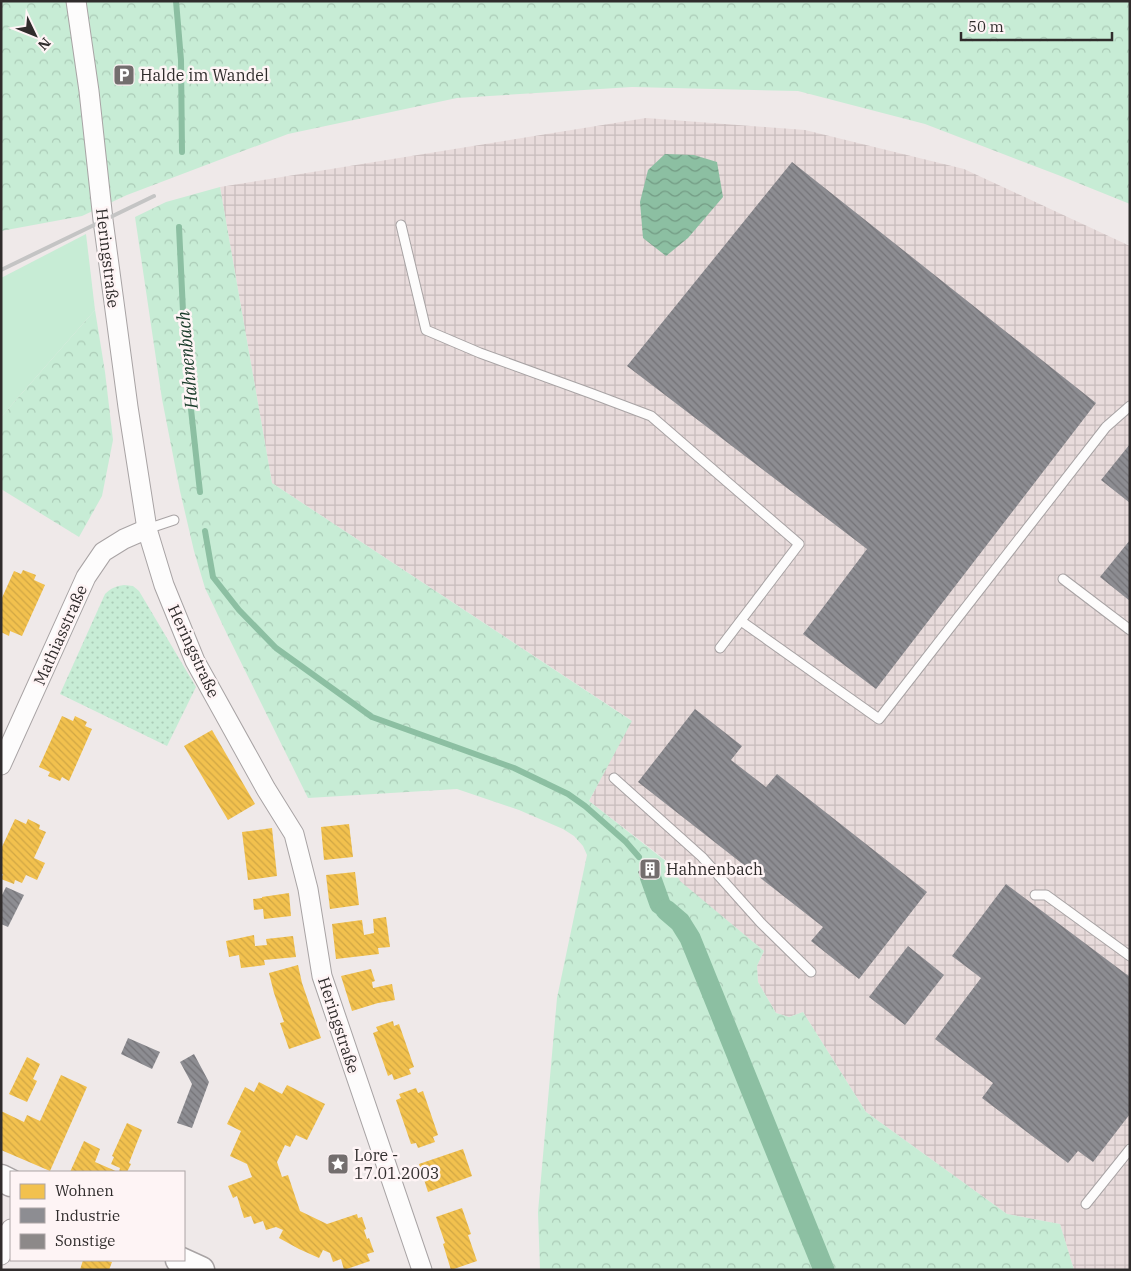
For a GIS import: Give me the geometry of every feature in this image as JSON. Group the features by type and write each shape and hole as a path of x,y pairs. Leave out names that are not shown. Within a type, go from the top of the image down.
{"street":[{"name":"Heringstraße","path":"76,1 89,91 105,239 147,529 164,585 195,660 266,789 294,834 308,889 322,976 422,1270"},
{"name":"Mathiasstraße","path":"1,765 86,577 102,552 124,539 147,529"},
{"path":"1,1255 10,1231"},
{"path":"181,1261 201,1270"}],"lane":[{"path":"401,225 426,330 480,353 590,392 650,416 799,544 720,648"},
{"path":"740,621 879,719 1106,427 1130,406"},
{"path":"147,529 174,520"},
{"path":"1063,579 1130,630"},
{"path":"614,778 702,857 761,923 811,972"},
{"path":"1035,895 1046,895 1130,956"},
{"path":"1086,1204 1130,1149"}],"shaded area":[{"path":"646,118 805,130 964,169 1130,246 1130,1270 1074,1270 1060,1224 1007,1214 866,1112 803,1012 789,1017 776,1013 758,982 757,966 764,951 679,881 672,865 589,801 631,720 272,483 220,187"}],"green space":[{"path":"1,1 1130,1 1130,204 925,124 798,91 632,87 457,98 288,134 127,195 82,216 1,231"},
{"path":"220,187 272,483 632,721 589,801 672,866 680,881 764,951 757,966 758,982 776,1013 789,1017 803,1012 866,1112 1007,1214 1060,1224 1074,1270 540,1270 538,1212 557,998 587,855 583,846 574,836 563,829 519,810 457,789 308,798 205,588 180,491 162,399 135,217 166,202"},
{"path":"86,234 95,310 1,417 1,278"},
{"path":"95,310 113,440 102,496 79,537 1,489 1,417"},
{"path":"124,585 133,586 139,591 196,687 167,746 60,694 105,594 109,590"}],"water":[{"path":"665,154 694,155 717,162 723,197 688,238 666,256 643,238 640,202 648,170"}],"building: Wohnen":[{"path":"23,570 36,575 34,580 45,585 22,636 10,631 9,636 1,632 1,600 14,571 21,574"},
{"path":"62,716 73,721 75,716 87,722 85,726 92,729 69,781 62,777 60,781 48,776 50,772 39,767"},
{"path":"212,730 255,804 228,820 184,746"},
{"path":"15,819 26,824 28,819 40,825 39,829 46,832 34,858 45,863 37,880 26,875 22,883 15,880 14,884 1,879 3,874 1,874 1,849"},
{"path":"349,824 353,857 324,860 321,827"},
{"path":"272,828 277,876 248,880 242,832"},
{"path":"355,872 359,905 330,909 326,875"},
{"path":"289,893 291,916 264,919 263,909 254,910 253,899"},
{"path":"386,917 390,947 378,948 379,954 336,959 332,924 362,920 364,935 374,933 373,919"},
{"path":"254,935 255,946 267,945 266,939 293,936 296,957 264,960 265,965 241,968 239,955 229,957 226,941"},
{"path":"298,965 302,983 321,1038 289,1049 280,1023 284,1022 269,973"},
{"path":"371,969 375,981 372,982 373,988 392,984 395,1000 352,1011 341,976"},
{"path":"393,1021 394,1026 399,1024 414,1067 409,1069 411,1074 394,1080 392,1074 388,1076 373,1033 378,1031 376,1027"},
{"path":"27,1057 40,1064 33,1079 37,1081 27,1102 9,1094"},
{"path":"61,1075 87,1087 50,1171 1,1150 1,1111 24,1122 27,1115 40,1121"},
{"path":"259,1082 282,1094 287,1085 325,1104 307,1140 296,1135 290,1147 285,1145 277,1162 282,1177 288,1175 300,1211 327,1224 357,1214 358,1218 362,1217 367,1239 369,1238 374,1252 367,1254 370,1261 344,1270 341,1259 333,1262 330,1253 323,1250 319,1258 279,1238 283,1230 276,1227 266,1230 263,1221 254,1224 251,1216 244,1218 237,1196 233,1198 228,1186 252,1177 247,1164 230,1156 241,1131 227,1124 245,1087 254,1092"},
{"path":"416,1088 418,1093 423,1091 438,1135 433,1137 435,1142 418,1148 416,1143 411,1144 396,1100 401,1098 399,1094"},
{"path":"127,1123 142,1130 128,1171 119,1171 120,1168 111,1164 114,1157 112,1156"},
{"path":"84,1141 100,1149 95,1162 116,1171 70,1171"},
{"path":"463,1149 472,1176 428,1192 419,1164"},
{"path":"462,1208 471,1234 468,1235 477,1261 451,1270 443,1244 445,1243 436,1217"},
{"path":"83,1261 112,1262 109,1270 80,1270"}],"building: Industrie":[{"path":"792,162 1096,403 876,689 803,634 867,549 627,366"},
{"path":"1130,444 1130,503 1101,480"},
{"path":"1130,540 1130,601 1100,577"},
{"path":"695,709 742,746 731,760 766,787 777,774 927,892 859,979 811,941 823,927 638,782"},
{"path":"1006,884 1130,977 1130,1114 1093,1162 1078,1151 1068,1163 982,1098 993,1083 935,1039 981,978 952,956"},
{"path":"6,887 24,895 8,927 1,924 1,897"},
{"path":"908,946 944,975 905,1025 869,997"},
{"path":"128,1038 160,1052 152,1069 121,1054"},
{"path":"194,1054 209,1082 192,1128 177,1123 192,1084 180,1062"}],"building: Sonstige":[{"name":"Hahnenbach","path":"654,861 659,872 642,880 638,872 645,865"}],"waterway":[{"name":"Hahnenbach","path":"176,1 181,60 182,152"},
{"name":"Hahnenbach","path":"179,227 185,354 200,492"},
{"name":"Hahnenbach","path":"205,531 213,577 239,610 276,648 372,717 514,768 568,794 585,806 626,842 639,857"},
{"name":"Hahnenbach","path":"650,876 660,904"},
{"name":"Hahnenbach","path":"666,910 680,922 690,938 824,1270"}],"railway":[{"path":"1,270 154,196"}],"place":[{"name":"Halde im Wandel","path":"124,75"},
{"name":"Hahnenbach","path":"650,869"},
{"name":"Lore - 17.01.2003","path":"338,1164"}]}
